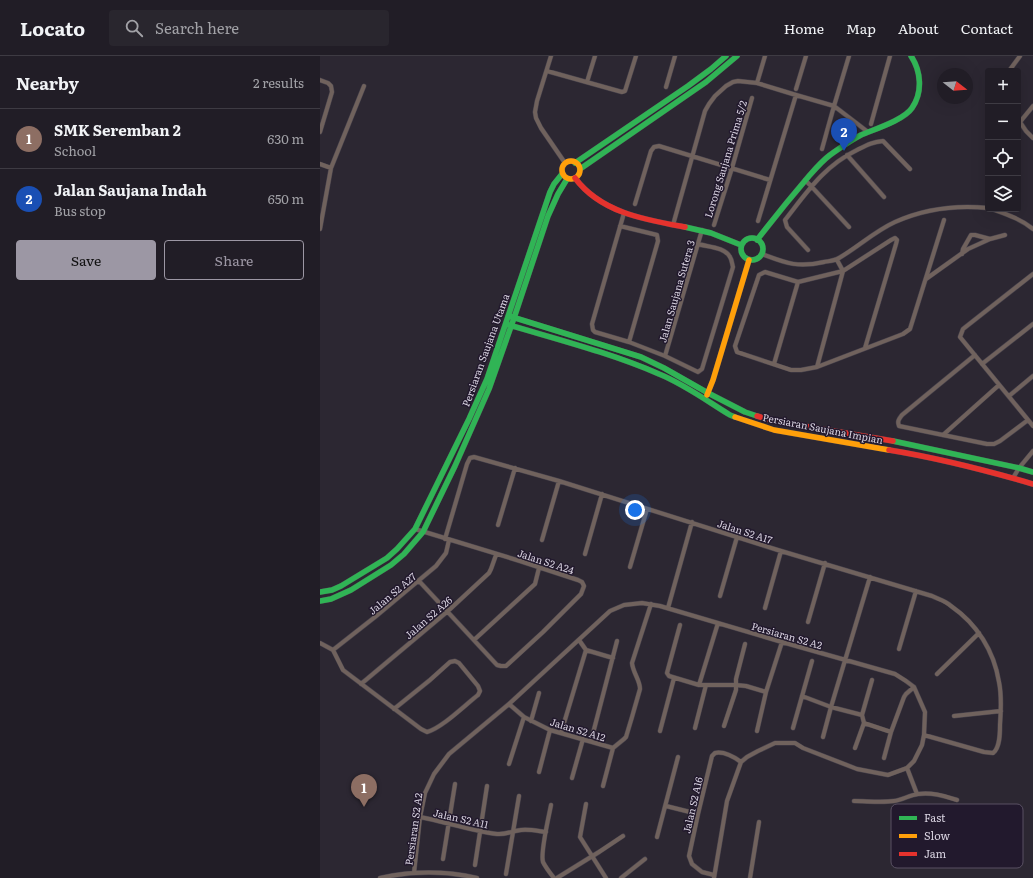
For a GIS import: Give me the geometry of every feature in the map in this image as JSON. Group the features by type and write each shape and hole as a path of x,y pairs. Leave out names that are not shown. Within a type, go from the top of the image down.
{"street":[{"path":"551,56 535,112 541,128 565,163"},
{"path":"587,82 594,56"},
{"path":"547,71 622,92 625,91 636,56"},
{"path":"666,86 675,56"},
{"path":"575,163 688,86 726,56"},
{"path":"580,169 577,164 570,161 565,163 562,167 562,174 567,179 576,178 580,169 706,82 737,56"},
{"path":"757,83 765,56"},
{"path":"796,89 806,56"},
{"path":"822,149 849,56"},
{"path":"871,124 890,56"},
{"path":"757,240 793,194 826,158 857,138 906,114 912,108 918,91 919,79 916,64 911,56"},
{"path":"1011,68 1020,56"},
{"path":"320,80 328,83 331,86 332,92 320,132"},
{"path":"673,225 705,111 715,96 733,82 738,81 757,83 834,106 868,132"},
{"path":"320,229 331,168 364,86"},
{"path":"758,222 796,95"},
{"name":"Lorong Saujana Prima 5/2","path":"714,225 752,98"},
{"path":"1021,119 1033,106"},
{"path":"1021,124 1033,138"},
{"path":"808,250 787,227 785,220 811,186 828,169 847,155 874,142 883,141 910,169"},
{"path":"635,204 651,151 654,147 659,146 770,180"},
{"path":"847,155 884,197"},
{"path":"320,164 331,168"},
{"name":"Persiaran Saujana Utama","path":"320,601 331,599 351,590 391,565 404,554 423,532 455,466 489,389 550,192 562,174"},
{"path":"576,178 580,186 597,199 624,213 644,220 702,230 741,245"},
{"name":"Persiaran Saujana Utama","path":"511,317 548,216 567,179"},
{"path":"805,180 849,227"},
{"path":"762,254 794,265 811,265 837,260 894,222 926,212 966,207 985,208"},
{"path":"1000,212 1027,224 1033,229"},
{"path":"624,213 592,324 593,330 595,332 629,342 665,356 698,372 702,370 733,267 730,258 724,251 698,244"},
{"path":"865,348 896,244 897,240 894,238 843,271 798,282 765,272 759,275 735,346 737,352 791,370 801,370 817,367 904,334 910,329 944,220"},
{"path":"620,226 657,235 658,241 629,342"},
{"name":"Jalan Saujana Sutera 3","path":"665,356 702,230"},
{"path":"962,254 963,248 971,235 990,239"},
{"path":"926,279 968,249 990,239 1005,235"},
{"path":"754,238 760,242 763,248 762,254 755,260 746,259 740,251 741,245 748,239 754,238"},
{"path":"705,399 713,380 749,260"},
{"path":"817,367 843,271 837,260"},
{"path":"1033,274 963,329 960,337 1033,426"},
{"path":"774,364 798,282"},
{"name":"Persiaran Saujana Impian","path":"511,317 641,357 745,412 810,428 898,442 1033,472"},
{"path":"982,364 1033,324"},
{"name":"Persiaran Saujana Utama","path":"320,592 332,590 341,586 387,558 415,530 480,396 509,325"},
{"name":"Persiaran Saujana Impian","path":"509,325 617,358 660,374 730,414 774,430 906,453 991,472 1033,484"},
{"path":"975,355 902,415 898,420 899,426 987,444 994,444 1028,420"},
{"path":"1009,396 1033,376"},
{"path":"943,435 999,385"},
{"path":"1013,478 1033,451"},
{"name":"Jalan S2 A17","path":"447,539 467,464 470,458 474,457 602,494 781,551 932,596 950,605 969,620 980,633 988,646 1000,682 1001,711 999,740 996,751 992,753 924,735"},
{"path":"498,525 514,468"},
{"path":"542,540 559,481"},
{"path":"585,554 602,494"},
{"path":"630,567 647,509"},
{"path":"668,608 692,522"},
{"name":"Jalan S2 A24","path":"415,530 520,561 582,582 584,586 581,594 506,666 497,665 474,640"},
{"path":"720,596 737,537"},
{"name":"Jalan S2 A27","path":"333,650 436,566 443,559 446,553 447,539"},
{"path":"765,608 781,551"},
{"name":"Jalan S2 A26","path":"361,684 448,611 489,573 496,555"},
{"path":"808,622 825,563"},
{"path":"419,581 474,640 535,584 539,568"},
{"path":"823,737 870,577"},
{"path":"899,649 916,591"},
{"name":"Persiaran S2 A2","path":"414,873 424,793 434,774 449,754 509,704 610,611 624,605 650,604 668,608 895,674 906,680 914,687"},
{"name":"Jalan S2 A12","path":"509,704 524,717 550,730 613,748 626,737 640,689 632,663 650,604"},
{"path":"699,685 718,623"},
{"path":"680,625 667,672 669,676 699,685 746,686 766,692"},
{"path":"937,674 980,633"},
{"path":"579,640 589,652 613,658"},
{"path":"591,741 617,641"},
{"path":"757,731 766,692 782,642"},
{"path":"320,643 333,650 343,670 394,709 421,729 427,732 446,721 478,695 480,691 478,686 459,663 455,661 450,662 394,709"},
{"path":"724,726 736,690 736,679 745,644"},
{"path":"561,733 586,650"},
{"path":"793,728 812,661"},
{"path":"660,731 674,678"},
{"path":"855,748 864,723 862,715 872,680"},
{"path":"695,728 706,685"},
{"path":"714,877 726,801 741,762 747,757 775,743 795,743 803,748 857,769 888,774 907,768 914,761 922,745 924,735 925,712 914,687 904,697 891,732 884,758"},
{"path":"531,721 539,693"},
{"path":"802,696 862,715"},
{"path":"954,716 1001,711"},
{"path":"509,764 524,717"},
{"path":"864,723 891,732"},
{"path":"539,772 550,730"},
{"path":"572,778 583,739"},
{"path":"603,786 613,748"},
{"name":"Jalan S2 A16","path":"714,877 702,872 692,864 689,856 698,814 712,756 719,752 734,757 741,762"},
{"path":"657,837 678,758"},
{"path":"907,768 917,794"},
{"path":"443,859 455,784"},
{"path":"474,865 487,786"},
{"path":"854,801 889,802 917,794 934,793 958,800"},
{"path":"506,874 519,796"},
{"path":"586,804 580,835 606,878"},
{"path":"551,805 543,860 554,878"},
{"path":"666,806 698,814"},
{"name":"Jalan S2 A11","path":"420,817 480,832 498,834 506,834 521,830 546,832"},
{"path":"750,878 759,822"},
{"path":"557,878 623,836"},
{"path":"621,878 645,859"},
{"path":"380,878 414,873 460,874 478,878"}],"traffic: fast":[{"path":"575,163 688,86 726,56"},
{"path":"580,169 706,82 737,56"},
{"path":"757,240 802,184 827,157 857,137 889,124 903,116 912,108 918,95 919,75 911,56"},
{"path":"320,592 332,590 341,586 387,558 415,529 487,379 550,192 562,174"},
{"path":"320,601 331,599 351,590 391,565 404,554 423,532 455,466 489,389 548,216 567,179"},
{"path":"685,227 711,233 741,245"},
{"path":"752,238 760,241 763,249 760,257 752,260 744,257 741,249 744,241 752,238"},
{"path":"509,316 641,357 745,412 757,416"},
{"path":"506,324 641,366 668,378 735,417"},
{"path":"893,441 1033,472"}],"traffic: slow":[{"path":"571,161 577,164 580,170 577,176 571,179 565,176 562,170 565,164 571,161"},
{"path":"707,395 713,380 749,260"},
{"path":"735,417 774,430 889,450"}],"traffic: jam":[{"path":"575,178 586,190 611,207 640,218 685,227"},
{"path":"757,416 774,421 893,441"},
{"path":"889,450 961,465 1033,484"}],"place":[{"name":"Jalan Saujana Indah","path":"844,151"},
{"name":"SMK Seremban 2","path":"364,807"}]}
